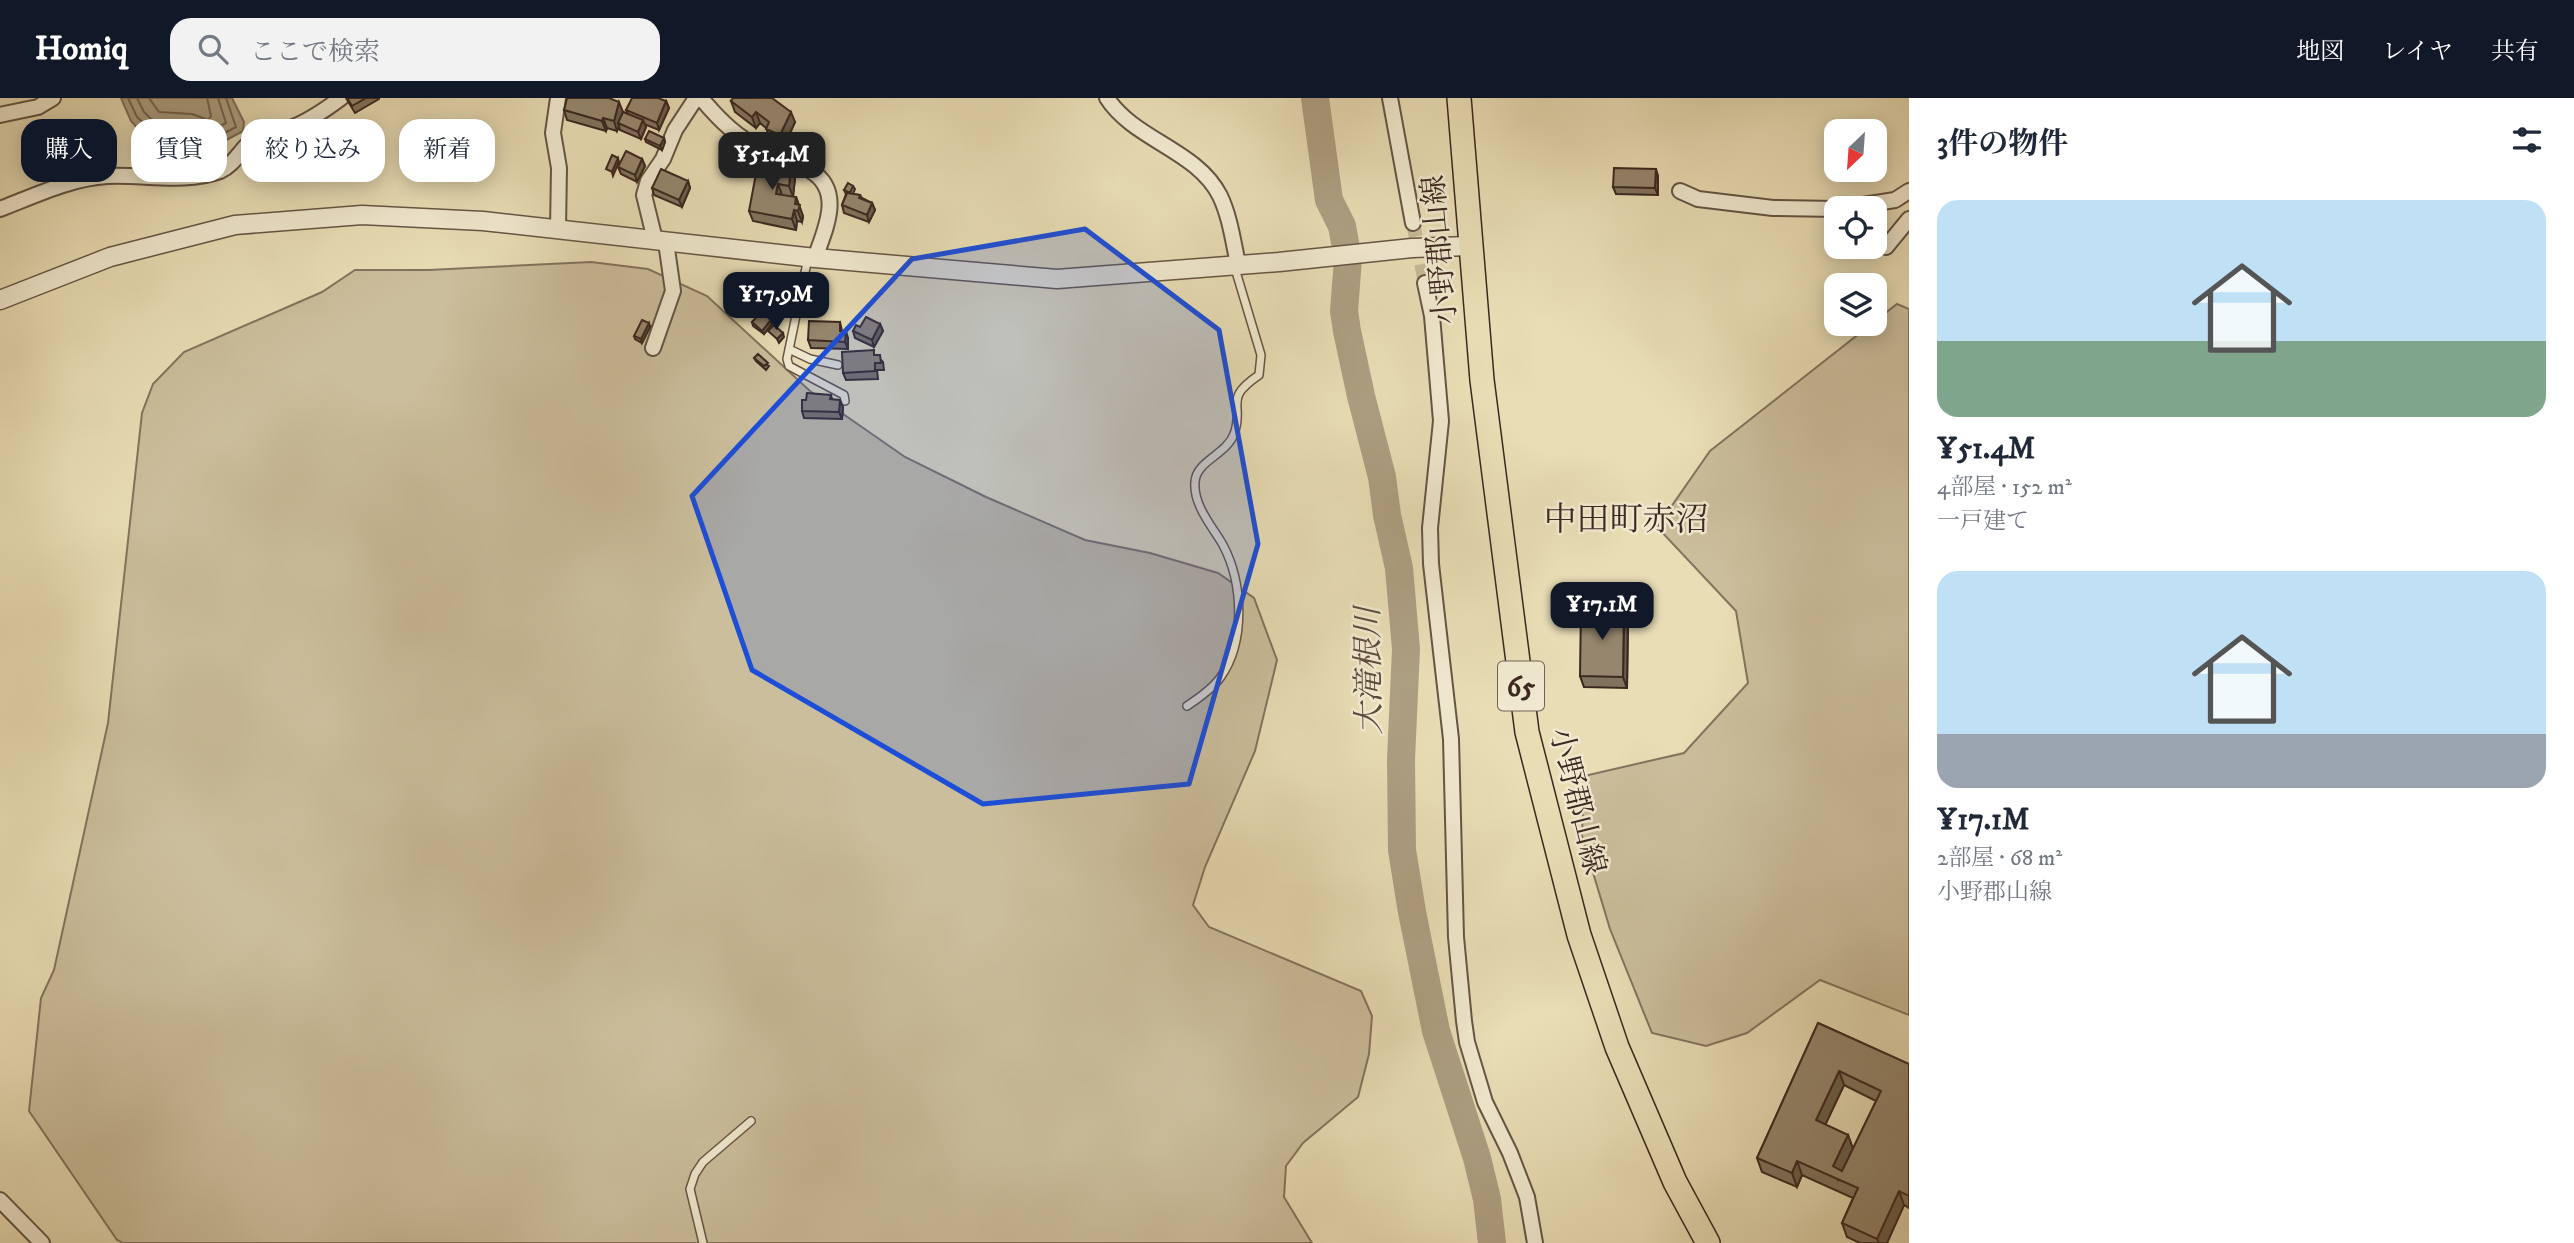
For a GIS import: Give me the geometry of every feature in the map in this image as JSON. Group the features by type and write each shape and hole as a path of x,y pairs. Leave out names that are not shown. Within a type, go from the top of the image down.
{"main road":[{"name":"小野郡山線","path":"1459,98 1482,380 1526,718 1550,829 1579,935 1617,1047 1675,1182 1708,1243"}],"street":[{"path":"0,115 38,107 52,98"},
{"path":"0,209 69,183 106,176 197,176 220,171 235,161 253,139 265,133 287,129 324,111 341,98"},
{"path":"558,98 552,133 559,168 558,229"},
{"path":"653,348 673,291 644,195 648,181 663,159 675,130 699,98 727,129 820,178 831,201 828,221 812,258"},
{"path":"1107,98 1123,117 1186,161 1220,195 1228,220 1236,264"},
{"path":"1390,98 1413,223"},
{"path":"1680,191 1698,199 1773,208 1824,209"},
{"path":"1887,201 1895,200 1909,191"},
{"path":"0,300 110,257 236,225 362,215 483,221 812,258 1057,279 1279,262 1412,248 1469,246"},
{"path":"1887,246 1909,219"},
{"path":"1425,283 1432,316 1441,421 1430,528 1431,564 1451,739 1455,937 1464,1021 1467,1042 1482,1093 1527,1197 1535,1243"},
{"path":"0,1200 42,1243"}],"lane":[{"path":"812,258 789,349 789,366 844,395 845,401"},
{"path":"1187,706 1219,679 1232,658 1237,635 1239,609 1230,563 1199,504 1194,487 1196,475 1230,442 1235,432 1236,398 1246,384 1259,375 1261,355 1236,264"},
{"path":"789,349 810,359 838,365"},
{"path":"703,1243 691,1189 695,1174 703,1162 751,1121"}],"highlighted area":[{"path":"1085,229 1219,330 1258,544 1189,784 983,804 752,670 692,496 912,259"}],"shaded area":[{"path":"591,262 648,269 707,296 810,391 905,457 986,497 1085,540 1150,553 1218,573 1254,598 1277,660 1255,751 1205,867 1193,905 1209,927 1361,991 1372,1016 1369,1054 1358,1097 1303,1143 1286,1166 1284,1197 1312,1243 123,1243 117,1240 29,1111 41,998 54,970 108,723 142,413 153,384 184,352 322,292 355,270 429,270"},
{"path":"1897,304 1909,309 1909,1015 1820,980 1747,1033 1706,1046 1652,1033 1610,929 1582,836 1584,776 1684,753 1748,683 1736,611 1657,527 1710,451 1856,336 1887,336 1887,312"}],"water":[{"path":"121,98 232,98 242,119 241,132 227,140 227,119 131,121"}],"building":[{"path":"347,98 366,98 352,106"},
{"path":"567,98 609,98 619,102 614,121 603,118 602,121 564,110"},
{"path":"632,98 658,98 666,101 657,123 626,110"},
{"path":"733,98 772,98 791,112 780,135 766,129 769,122 756,112 752,117 731,101"},
{"path":"623,112 643,120 638,132 618,123"},
{"path":"649,131 664,138 660,146 645,139"},
{"path":"626,151 642,159 635,175 618,167"},
{"path":"612,155 618,158 612,172 606,169"},
{"path":"758,163 791,168 789,186 778,184 776,194 796,197 795,204 800,205 798,211 794,210 792,219 749,211"},
{"path":"1614,168 1656,169 1655,188 1613,187"},
{"path":"661,169 688,181 679,200 652,188"},
{"path":"848,183 853,186 850,193 844,190"},
{"path":"847,193 860,195 859,198 872,203 867,215 842,205"},
{"path":"761,312 771,320 762,331 752,322"},
{"path":"866,317 880,324 872,340 853,331 856,325 860,327"},
{"path":"642,320 649,323 641,339 634,336"},
{"path":"809,321 840,322 840,331 846,331 845,342 808,340"},
{"path":"774,325 783,333 777,339 768,331"},
{"path":"874,350 874,355 880,355 881,363 875,363 875,371 843,373 842,352"},
{"path":"758,354 768,363 764,366 754,358"},
{"path":"807,393 831,395 830,399 840,400 839,412 802,411 802,400 806,400"},
{"path":"1581,606 1624,607 1623,677 1580,676"},
{"path":"1818,1023 1909,1064 1909,1196 1899,1191 1877,1239 1842,1223 1858,1188 1797,1161 1792,1173 1757,1158","holes":["1839,1071 1881,1091 1842,1171 1833,1166 1848,1135 1816,1120"]}],"waterway":[{"name":"大滝根川","path":"1315,98 1329,200 1342,226 1348,259 1344,311 1347,331 1382,477 1399,568 1406,649 1401,759 1402,850 1436,1031 1477,1158 1487,1199 1492,1243"}],"tunnel":[{"path":"1413,223 1425,283"}],"district":[{"name":"中田町赤沼","path":"1626,518"}]}
